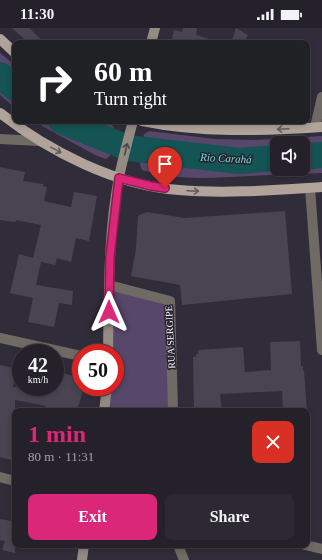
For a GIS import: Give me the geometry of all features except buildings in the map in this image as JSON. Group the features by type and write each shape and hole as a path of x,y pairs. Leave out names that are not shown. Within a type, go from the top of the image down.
{"main road":[{"path":"152,40 155,28"},
{"path":"0,39 12,50"},
{"path":"0,113 12,121"},
{"path":"16,124 39,140 92,168 119,178 151,186 178,190 214,192 322,187"},
{"path":"108,344 109,285 113,226 119,178 132,124"},
{"path":"158,124 215,130 318,127"},
{"path":"104,408 106,396"},
{"path":"82,560 84,548"}],"street":[{"path":"318,127 322,97"},
{"path":"0,139 39,140"},
{"path":"310,188 322,350"},
{"name":"RUA SERGIPE","path":"109,285 170,301 173,408"},
{"path":"0,338 72,354"},
{"path":"0,477 12,479"},
{"path":"310,546 322,549"},
{"path":"179,548 184,560"}],"shaded area":[{"path":"0,53 12,63 12,105 0,95"},
{"path":"38,124 110,124 114,127 110,156 106,159 95,155"},
{"path":"149,131 215,139 270,139 270,175 208,178 168,176 142,170 140,165 144,134"},
{"path":"322,136 322,173 310,174 310,137"},
{"path":"111,290 166,305 169,408 107,408 108,396 124,396 124,344 110,344"}],"waterway":[{"name":"Rio Carahá","path":"0,75 12,85"},
{"name":"Rio Carahá","path":"68,124 128,148 239,161 270,159"},
{"name":"Rio Carahá","path":"310,156 322,155"}],"route":[{"path":"109,312 110,257 119,178 165,188"}]}
